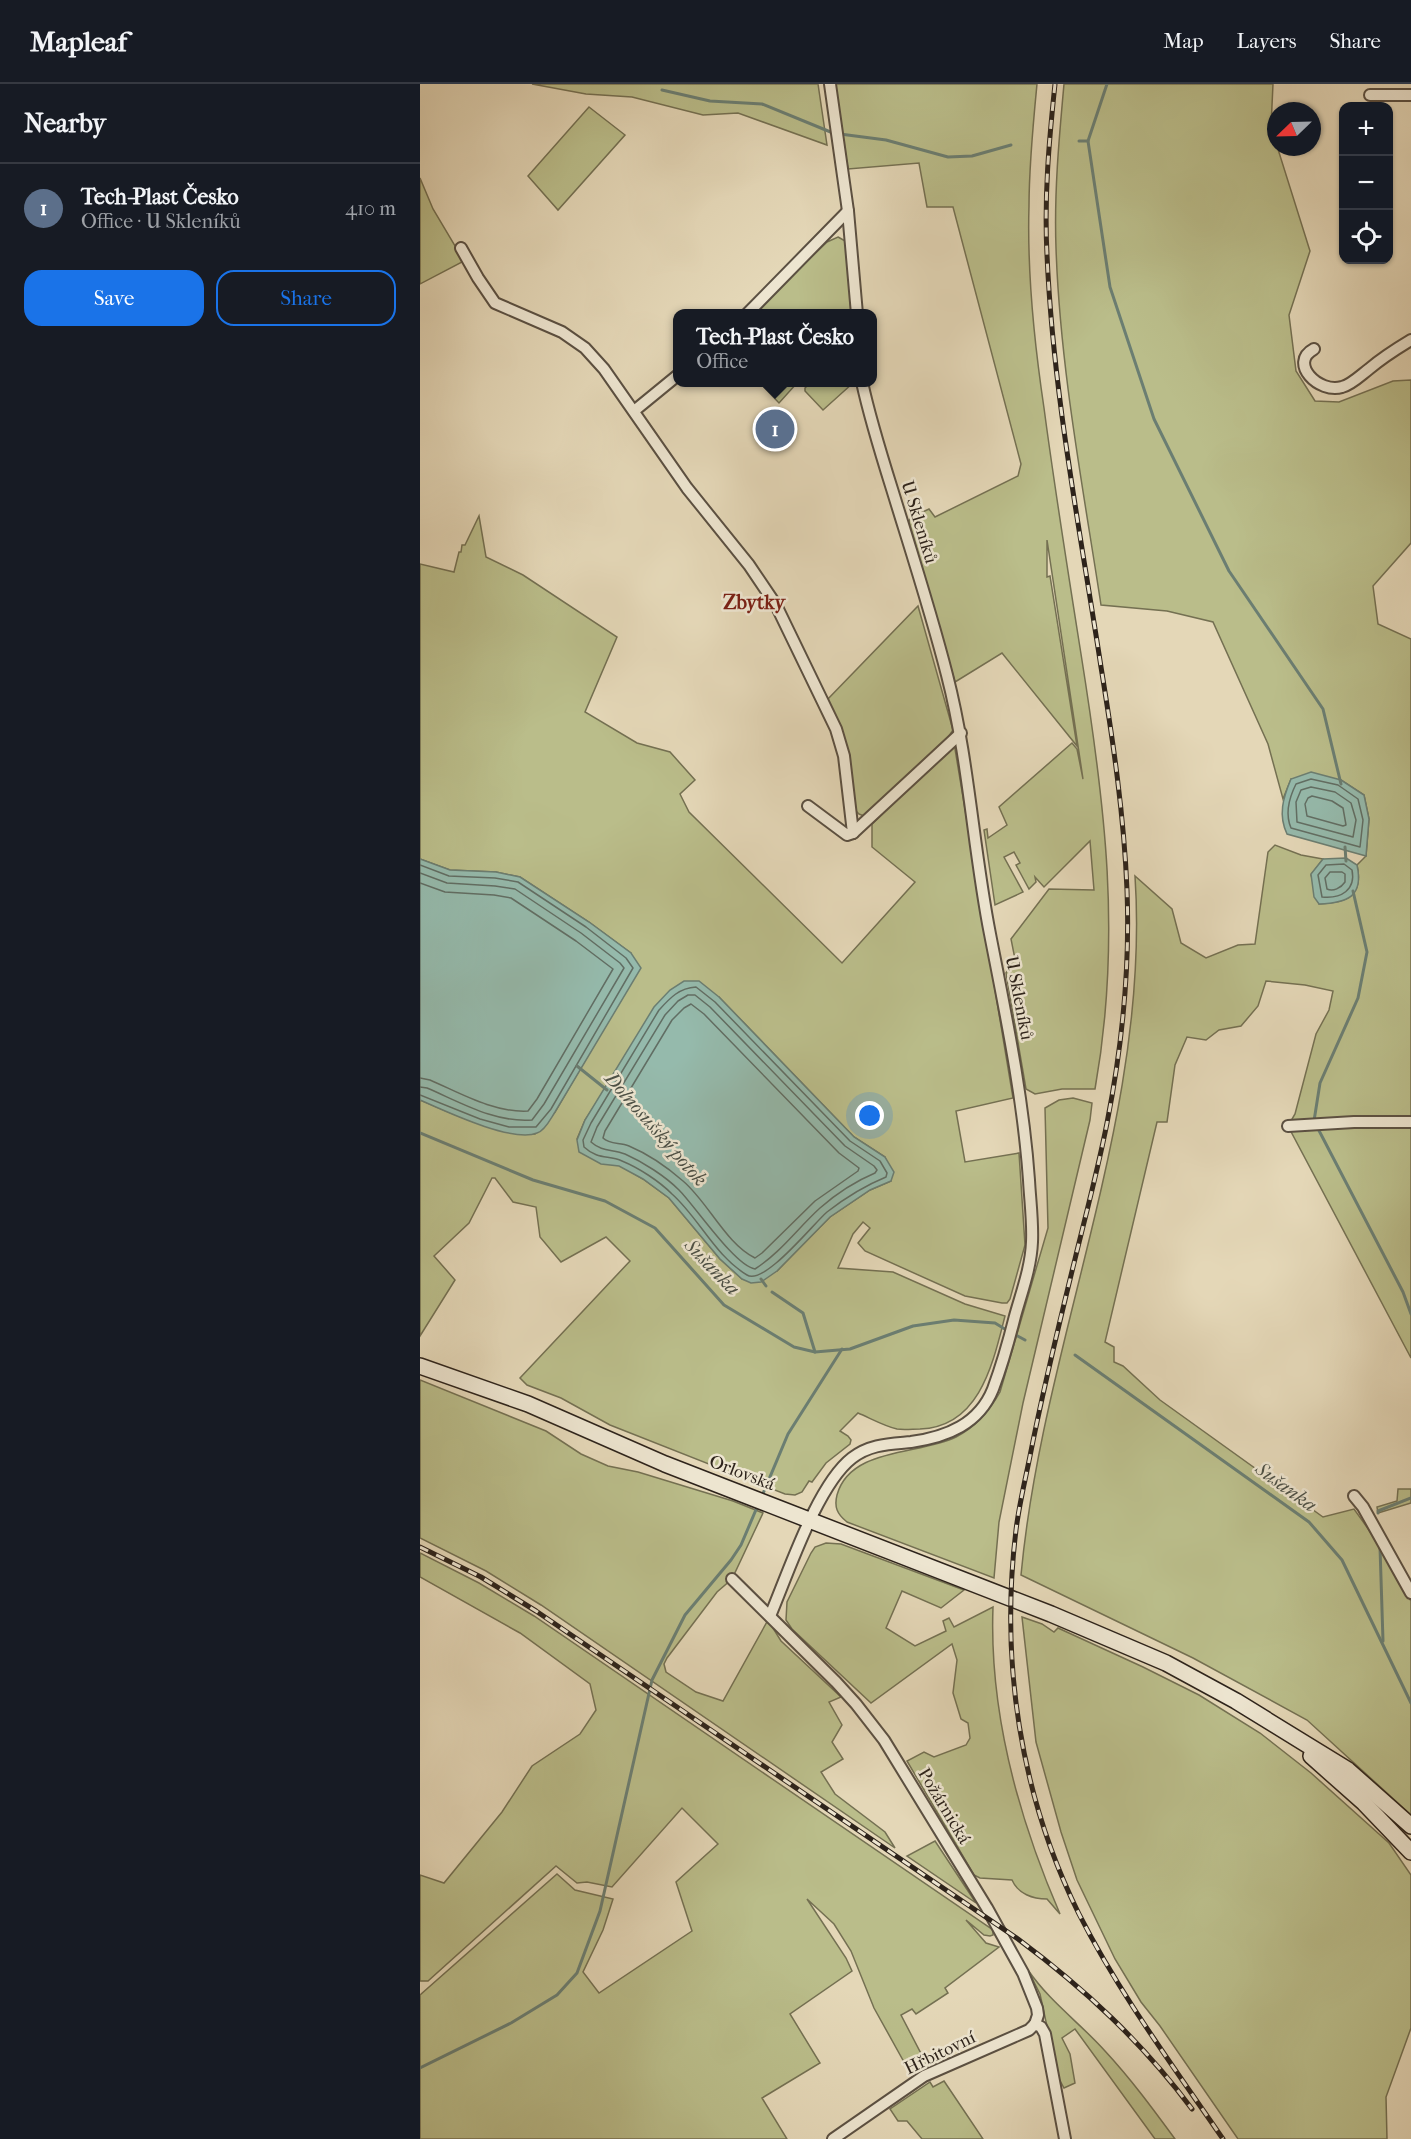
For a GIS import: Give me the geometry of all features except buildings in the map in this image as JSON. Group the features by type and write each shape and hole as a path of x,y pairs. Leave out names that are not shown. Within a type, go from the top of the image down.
{"main road":[{"name":"Orlovská","path":"420,1366 528,1404 665,1464 1051,1614 1166,1663 1277,1726"},
{"path":"1277,1726 1385,1824 1411,1852"},
{"path":"1277,1726 1348,1770 1411,1826"}],"street":[{"path":"830,84 848,211 857,309"},
{"path":"1370,95 1411,95"},
{"path":"752,309 848,211"},
{"path":"461,248 495,303 562,332 585,348 604,369 687,488 749,565 776,605 836,729 844,756 853,833"},
{"path":"1314,349 1305,359 1305,368 1312,381 1326,388 1343,387 1411,340"},
{"path":"634,411 673,379"},
{"name":"U Skleníků","path":"810,1520 833,1479 853,1457 877,1446 944,1436 961,1428 981,1411 992,1391 1006,1349 1028,1270 1032,1244 1024,1123 1018,1079 989,927 961,733 931,616 874,431 863,387"},
{"path":"808,806 847,835 853,833 961,733"},
{"path":"1293,1125 1411,1122"},
{"path":"1354,1496 1411,1593"},
{"path":"770,1617 810,1520"},
{"name":"Požárnická","path":"732,1578 836,1682 884,1740 987,1908 1023,1973 1038,2012 1035,2024 1041,2027 1045,2034 1065,2139"},
{"path":"1385,1824 1411,1862"},
{"name":"Hřbitovní","path":"833,2139 932,2072 1029,2030 1035,2024"}],"green space":[{"path":"532,84 818,84 827,145 738,113 703,115 632,97 586,94"},
{"path":"834,84 1037,84 1029,191 1032,307 1053,470 1090,710 1107,871 1108,978 1095,1089 1062,1089 1035,1094 1026,1089 1006,973 1015,959 1011,939 1049,889 1094,890 1090,841 1044,887 1035,877 1036,882 1029,889 1016,865 1020,863 1014,852 1004,857 1023,892 995,905 984,830 987,829 988,838 1007,825 999,807 1072,743 1077,749 1083,779 1047,540 1047,577 1050,576 1077,746 1002,653 955,682 909,522 910,518 929,509 935,517 1018,476 1021,464 953,207 927,207 919,163 848,169"},
{"path":"1064,84 1273,84 1272,102 1267,102 1267,156 1280,156 1310,251 1289,315 1296,371 1315,401 1339,402 1393,381 1411,380 1411,543 1373,586 1378,624 1411,639 1411,1358 1288,1126 1295,1114 1316,1034 1329,1010 1333,991 1305,985 1266,981 1258,1006 1241,1026 1219,1030 1206,1040 1187,1037 1175,1065 1167,1122 1157,1122 1105,1342 1114,1347 1114,1362 1123,1366 1160,1400 1323,1517 1354,1509 1369,1530 1411,1601 1411,1815 1307,1720 1193,1658 1021,1575 1033,1487 1050,1400 1112,1140 1127,1053 1136,965 1135,876 1172,909 1181,943 1206,958 1238,945 1255,944 1268,852 1275,845 1301,855 1323,859 1311,875 1319,904 1338,902 1351,896 1358,884 1357,865 1366,856 1369,819 1364,795 1341,780 1291,779 1283,799 1268,744 1213,622 1167,611 1101,605 1073,427 1062,338 1056,248 1059,146"},
{"path":"589,107 625,135 558,210 528,176"},
{"path":"420,178 433,209 464,261 420,284"},
{"path":"838,237 847,242 851,309 756,309 827,242"},
{"path":"764,387 793,387 779,403"},
{"path":"849,387 823,410 805,391 805,388"},
{"path":"479,516 486,557 523,575 617,637 585,712 637,743 670,752 695,780 680,794 689,812 842,963 915,882 872,847 872,824 954,743 1013,1098 956,1111 965,1162 1019,1153 1025,1245 1010,1299 1007,1303 1002,1303 965,1296 865,1251 858,1243 870,1228 863,1222 853,1234 838,1268 893,1272 965,1304 1005,1316 989,1372 970,1405 957,1417 940,1425 920,1429 897,1429 858,1413 840,1431 848,1436 851,1440 850,1444 826,1463 802,1492 795,1495 785,1494 610,1425 561,1398 527,1385 520,1378 630,1261 606,1237 561,1262 540,1237 536,1207 513,1202 495,1178 492,1178 469,1223 434,1256 455,1280 420,1336 420,1100 489,1127 535,1134 555,1112 619,1002 631,953 589,922 520,877 496,872 450,870 420,859 420,564 454,572 459,552 461,552 462,545 465,545","holes":["719,997 854,1137 885,1157 891,1181 870,1190 830,1217 777,1271 742,1279 720,1259 669,1198 643,1179 577,1139 585,1120 606,1088"]},
{"path":"918,606 953,730 875,812 864,816 854,809 826,701"},
{"path":"1073,1098 1092,1103 1090,1120 1023,1403 999,1522 994,1578 847,1522 837,1510 836,1499 844,1479 856,1468 871,1460 941,1443 956,1437 976,1424 996,1399 1048,1228 1045,1108 1059,1100"},
{"path":"420,1380 546,1431 581,1454 608,1466 638,1472 733,1501 763,1513 732,1579 717,1592 667,1658 664,1664 666,1672 696,1692 723,1701 768,1620 781,1641 841,1697 829,1702 842,1725 832,1742 843,1759 821,1772 835,1794 885,1832 895,1848 541,1605 486,1571 420,1538"},
{"path":"1398,1489 1411,1489 1411,1503 1378,1513 1377,1507 1397,1501"},
{"path":"826,1543 841,1544 964,1590 941,1608 902,1591 886,1628 915,1646 946,1631 943,1621 949,1618 954,1627 993,1607 996,1686 1009,1764 1031,1840 1060,1914 1047,1899 1026,1895 1012,1880 980,1878 974,1875 907,1761 924,1752 934,1757 966,1745 970,1738 968,1723 961,1719 953,1693 957,1660 952,1644 871,1703 792,1629 786,1620 787,1602 811,1553 815,1547"},
{"path":"420,1553 479,1583 534,1616 993,1930 993,1935 984,1935 966,1920 986,1943 999,1947 945,1988 948,1993 916,2014 912,2009 901,2015 928,2067 915,2073 909,2071 874,2008 851,1951 834,1924 807,1899 846,1958 852,1971 790,2014 820,2063 762,2098 787,2139 420,2139 420,1995 557,1874 575,1890 613,1899 603,1930 583,1972 599,1993 692,1931 676,1882 718,1844 682,1808 612,1887 587,1882 577,1883 556,1866 428,1981 420,1981 420,1875 444,1883 502,1812 532,1766 580,1734 596,1710 590,1684 520,1633 420,1577"},
{"path":"1022,1617 1042,1624 1054,1632 1058,1628 1199,1695 1260,1733 1311,1773 1389,1843 1411,1875 1411,2028 1386,2097 1387,2139 1238,2139 1141,2002 1115,1959 1077,1880 1061,1832 1036,1742"},
{"path":"935,1841 976,1903 907,1856"},
{"path":"1028,1970 1055,2002 1115,2062 1175,2139 1155,2139 1075,2029 1062,2038 1070,2054 1075,2083 1064,2088 1058,2077 1040,1994"},
{"path":"944,2081 983,2139 922,2139 907,2121 898,2121 890,2109 930,2082 933,2087"}],"water":[{"path":"1311,772 1341,780 1364,795 1369,819 1366,856 1287,834 1282,813 1288,786 1291,779"},
{"path":"1346,858 1357,865 1359,876 1355,891 1345,900 1319,904 1314,897 1311,874 1323,859"},
{"path":"420,859 450,870 496,872 520,877 589,922 631,953 641,968 550,1121 540,1132 526,1135 496,1130 420,1100"},
{"path":"684,981 699,981 719,997 854,1137 885,1157 894,1172 891,1181 870,1190 830,1217 777,1271 761,1282 751,1283 742,1279 720,1259 669,1198 643,1179 619,1166 601,1164 579,1152 577,1140 585,1120 654,1007 670,990"}],"waterway":[{"path":"1107,84 1088,141 1110,287 1154,419 1229,571 1323,709 1341,784"},
{"path":"662,90 710,101 762,104 833,133"},
{"path":"840,134 886,140 948,157 972,156 1011,145"},
{"path":"1079,141 1088,141"},
{"path":"1345,847 1346,861"},
{"path":"1353,891 1367,952 1358,998 1320,1083 1314,1121 1403,1292 1411,1314"},
{"name":"Dolnosušský potok","path":"577,1066 607,1090"},
{"name":"Sušanka","path":"420,1133 533,1180 605,1201 655,1228 724,1305 794,1347 815,1352 850,1349 913,1326 954,1320 995,1323 1008,1331"},
{"name":"Dolnosušský potok","path":"761,1279 766,1286"},
{"name":"Dolnosušský potok","path":"772,1292 803,1313 815,1352"},
{"name":"Sušanka","path":"1014,1334 1025,1340"},
{"path":"762,1496 788,1434 842,1349"},
{"name":"Sušanka","path":"1075,1355 1309,1522 1342,1560 1411,1703"},
{"path":"1378,1513 1378,1511 1411,1498"},
{"path":"420,2068 511,2023 557,1995 577,1973 600,1911 652,1680 685,1615 741,1545 758,1505"},
{"path":"1380,1547 1383,1641"}],"railway":[{"path":"1055,84 1046,212 1050,307 1068,461 1117,778 1126,862 1128,919 1121,1036 1107,1123 1046,1382 1017,1521 1012,1579 1013,1678 1019,1726 1042,1822 1079,1914 1129,2001 1223,2139"},
{"path":"420,1547 481,1577 536,1611 1018,1939 1066,1977 1133,2039 1192,2109"}],"place":[{"name":"Tech-Plast Česko","path":"775,429"}],"district":[{"name":"Zbytky","path":"754,602"}]}
